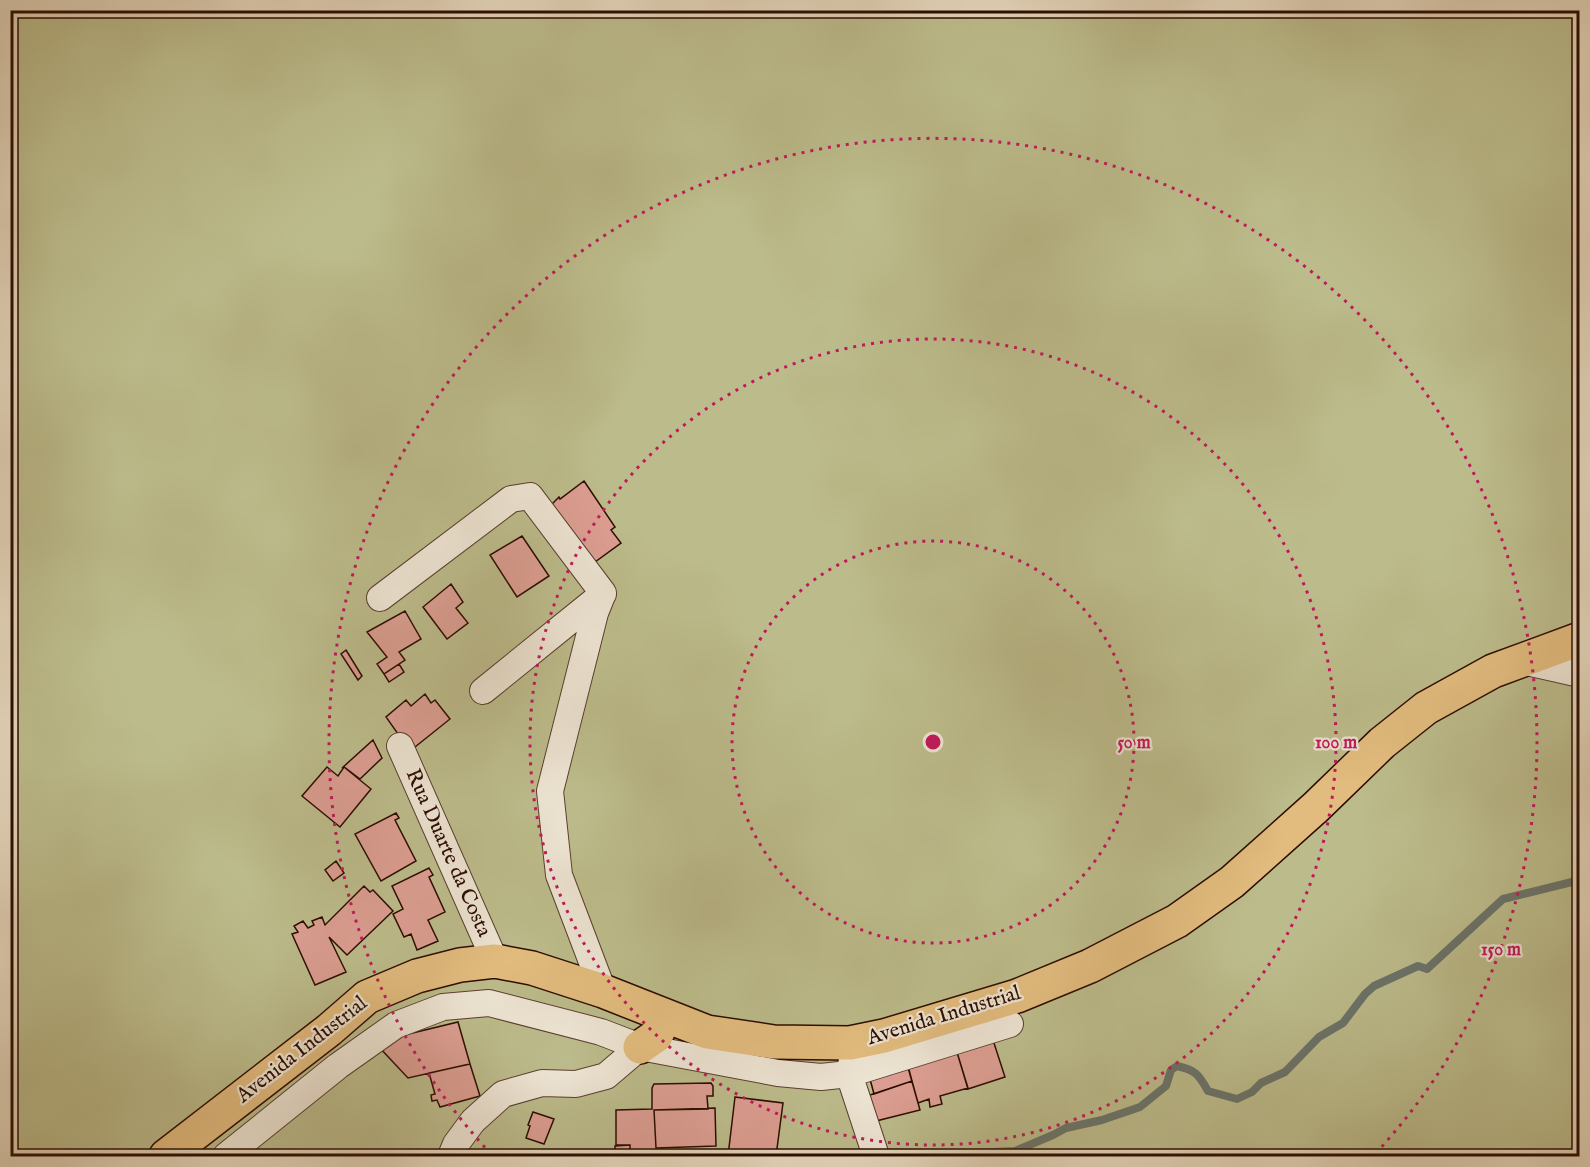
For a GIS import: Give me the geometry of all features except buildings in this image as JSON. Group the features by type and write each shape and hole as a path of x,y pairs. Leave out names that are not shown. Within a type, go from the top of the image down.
{"main road":[{"name":"Avenida Industrial","path":"166,1156 329,1030 367,997 417,976 460,965 495,961 532,968 603,991 707,1032 774,1042 850,1043 884,1036 1017,996 1090,966 1177,921 1232,882 1316,807 1382,743 1426,708 1493,671 1580,639"},
{"path":"640,1047 656,1036 665,1016"}],"street":[{"path":"380,597 511,499 530,496 603,593"},
{"path":"483,691 603,593"},
{"path":"603,593 595,613 550,791 559,875 603,991"},
{"path":"1522,661 1580,674"},
{"name":"Rua Duarte da Costa","path":"400,746 495,961"},
{"name":"Avenida Industrial","path":"226,1156 338,1066 396,1025 443,1007 489,1004 602,1032 640,1047 778,1072 821,1077 849,1074 1010,1024"},
{"path":"856,1041 849,1074 876,1156"},
{"path":"451,1156 472,1120 503,1094 542,1083 576,1084 606,1076 640,1047"}],"shaded area":[{"path":"10,11 1579,11 1579,1156 11,1156"}],"waterway":[{"path":"967,1156 973,1153 1015,1151 1066,1128 1102,1120 1140,1107 1166,1086 1171,1070 1177,1066 1189,1069 1196,1074 1208,1091 1237,1099 1252,1092 1261,1083 1285,1072 1319,1037 1343,1023 1374,986 1418,966 1427,969 1503,899 1580,880"}]}
